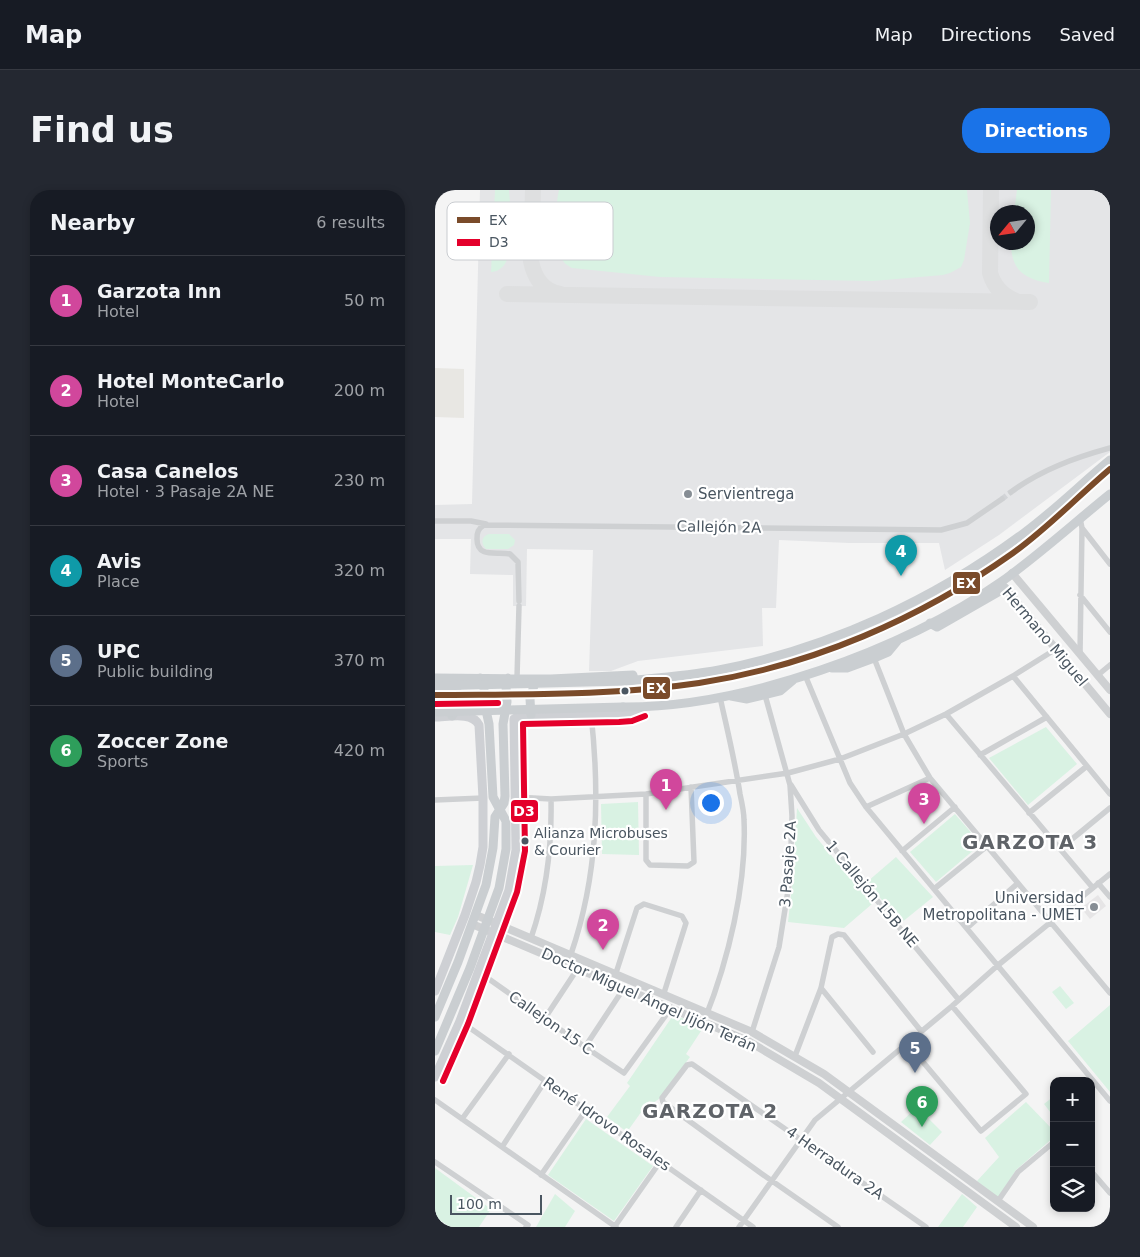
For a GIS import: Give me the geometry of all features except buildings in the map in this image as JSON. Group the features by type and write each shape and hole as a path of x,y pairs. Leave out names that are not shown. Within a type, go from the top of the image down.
{"main road":[{"path":"435,686 626,681 720,670 786,654 834,637 898,610 946,585 1024,533 1110,460"},
{"path":"435,712 642,708 669,705 724,696 827,668 930,623 937,626 1002,585 1013,573 1081,523 1110,494"},
{"path":"827,668 847,668 874,658 888,652 899,638"},
{"path":"435,678 536,678 614,675 653,678"},
{"path":"724,696 747,699 765,695 780,691 801,676"},
{"path":"451,678 459,701 458,708 452,716"},
{"path":"435,1051 488,920 499,888 506,849 506,821 493,796 489,724 484,701 484,687 480,678"},
{"path":"435,1017 458,962 486,885 493,848 495,817 504,802 505,796 503,724 507,702 507,686 513,678"},
{"path":"531,715 530,699 536,678"},
{"path":"435,1077 460,1021 509,890 516,850 513,724 516,716 631,712 642,708"},
{"path":"435,717 470,717 479,724 483,798 483,847 476,882 435,991"}],"street":[{"path":"1011,492 1032,477 1062,463 1110,448"},
{"name":"Callejón 2A","path":"435,520 471,521 488,524 941,530 959,526 976,517 1001,499"},
{"path":"1081,523 1110,564"},
{"path":"1079,654 1081,523"},
{"path":"488,524 479,530 479,548 484,552 507,553 518,562 519,604 513,678"},
{"name":"Hermano Miguel","path":"1013,573 1110,690"},
{"name":"Hermano Miguel","path":"1002,585 1110,714"},
{"path":"1080,595 1110,632"},
{"path":"516,797 551,799 597,798 645,794 788,773 839,759 905,734 946,714 1056,649"},
{"path":"874,658 905,734 930,778 1110,993"},
{"path":"1098,675 1110,665"},
{"path":"801,676 850,782 866,807 1110,1101"},
{"path":"1013,676 1110,794"},
{"name":"3 Pasaje 2A","path":"752,1032 779,947 790,878 792,816 790,785 765,695"},
{"path":"704,1021 726,955 740,894 745,820 724,696"},
{"path":"571,954 586,900 595,835 597,798 591,714"},
{"path":"946,714 1060,849 1110,897"},
{"path":"980,755 1047,717"},
{"path":"1029,813 1087,766"},
{"path":"866,807 930,778"},
{"name":"1 Callejón 15B NE","path":"790,785 819,830 959,1000"},
{"path":"645,794 647,863 650,865 689,866 694,862 691,787"},
{"path":"435,800 483,798"},
{"path":"531,938 542,904 549,869 552,834 551,799"},
{"path":"902,851 955,807"},
{"path":"1060,849 1110,808"},
{"path":"934,889 987,846"},
{"path":"739,1227 815,1120 997,966 1110,874"},
{"path":"967,928 1018,883"},
{"path":"617,973 637,908 644,904 682,916 686,923 664,993"},
{"name":"Doctor Miguel Ángel Jijón Terán","path":"474,919 497,923 752,1032 795,1056 849,1092 1033,1227"},
{"name":"Doctor Miguel Ángel Jijón Terán","path":"474,919 484,929 748,1041 790,1065 841,1099 1016,1227"},
{"path":"795,1056 821,988 832,937 838,934 844,935 921,1031"},
{"path":"545,1018 578,968"},
{"name":"Callejon 15 C","path":"479,972 623,1073 626,1072 671,1008"},
{"path":"585,1047 625,988"},
{"path":"821,988 873,1052"},
{"path":"907,1043 981,1131 1026,1094 952,1006"},
{"name":"René Idrovo Rosales","path":"460,1021 753,1227"},
{"path":"462,1119 509,1054"},
{"name":"4 Herradura 2A","path":"838,1227 772,1182 663,1102 662,1098 687,1065 692,1064 926,1227"},
{"path":"502,1147 545,1081"},
{"path":"435,1100 615,1227 660,1162"},
{"path":"541,1175 586,1110"},
{"path":"998,1202 1018,1172 1050,1145"},
{"path":"435,1162 528,1225 526,1227"},
{"path":"1095,1176 1110,1193"},
{"path":"676,1227 701,1190"}],"shaded area":[{"path":"480,190 1110,190 1110,452 999,535 945,570 939,543 849,543 779,540 776,608 762,608 763,646 638,661 611,671 589,671 593,550 527,549 526,606 513,606 513,575 470,574 471,539 435,539 435,505 472,504 478,260 613,260 613,202 480,202"},
{"path":"435,368 464,369 464,418 435,417"},
{"name":"Universidad Metropolitana - UMET","path":"1098,895 1106,906 1090,919 1081,908"}],"green space":[{"path":"495,190 509,190 510,202 494,202"},
{"path":"559,190 967,190 970,223 964,260 961,267 943,275 873,281 660,277 572,268 565,264 563,260 613,260 613,202 558,202"},
{"path":"1017,190 1051,190 1049,283 1032,279 1020,271 1013,260 1012,250 1035,250 1035,205 1015,205"},
{"path":"492,260 507,260 500,269 491,272"},
{"path":"489,534 509,534 515,540 514,545 508,549 486,549 483,540"},
{"path":"1046,727 1077,764 1028,805 989,758"},
{"path":"638,802 639,855 602,854 601,804"},
{"path":"797,808 816,837 872,904 844,928 788,922"},
{"path":"955,814 981,844 936,882 910,852"},
{"path":"896,857 933,897 901,923 867,882"},
{"path":"473,865 458,917 450,935 435,932 435,866"},
{"path":"1060,986 1074,1003 1066,1009 1052,992"},
{"path":"1110,1005 1110,1092 1068,1041"},
{"path":"674,1014 703,1028 686,1054 690,1057 659,1099 653,1103 649,1101 627,1132 607,1117 630,1086 627,1083"},
{"path":"1050,1099 1050,1112 1044,1104"},
{"path":"1026,1102 1050,1127 1050,1140 1016,1170 998,1198 977,1181 999,1157 985,1138"},
{"path":"917,1107 942,1132 930,1145 901,1122"},
{"path":"586,1119 653,1166 614,1221 548,1175"},
{"path":"435,1168 491,1209 479,1227 450,1227 435,1217"},
{"path":"555,1194 575,1211 565,1227 536,1227"},
{"path":"962,1194 977,1207 963,1227 938,1227"}],"taxiway":[{"path":"533,190 533,202"},
{"path":"991,190 990,273 994,283 1000,290 1016,301"},
{"path":"531,260 532,267 540,282 549,290 560,294"},
{"path":"507,294 1030,302"}],"tunnel":[{"path":"1002,499 1011,492"}],"transit line":[{"name":"EX","path":"435,695 567,694 666,687 741,675 823,652 902,619 977,577 1013,553 1038,533 1110,469"},
{"name":"D3","path":"435,704 498,703"},
{"name":"D3","path":"443,1081 468,1024 517,892 525,851 523,724 619,722 632,721 645,716"}],"place":[{"name":"Servientrega","path":"688,494"},
{"name":"Avis","path":"901,576"},
{"name":"Garzota Inn","path":"666,810"},
{"name":"Casa Canelos","path":"924,824"},
{"name":"Alianza Microbuses & Courier","path":"525,841"},
{"name":"Universidad Metropolitana - UMET","path":"1094,907"},
{"name":"Hotel MonteCarlo","path":"603,950"},
{"name":"UPC","path":"915,1073"},
{"name":"Zoccer Zone","path":"922,1127"}],"district":[{"name":"GARZOTA 3","path":"1030,842"},
{"name":"GARZOTA 2","path":"710,1111"}]}
